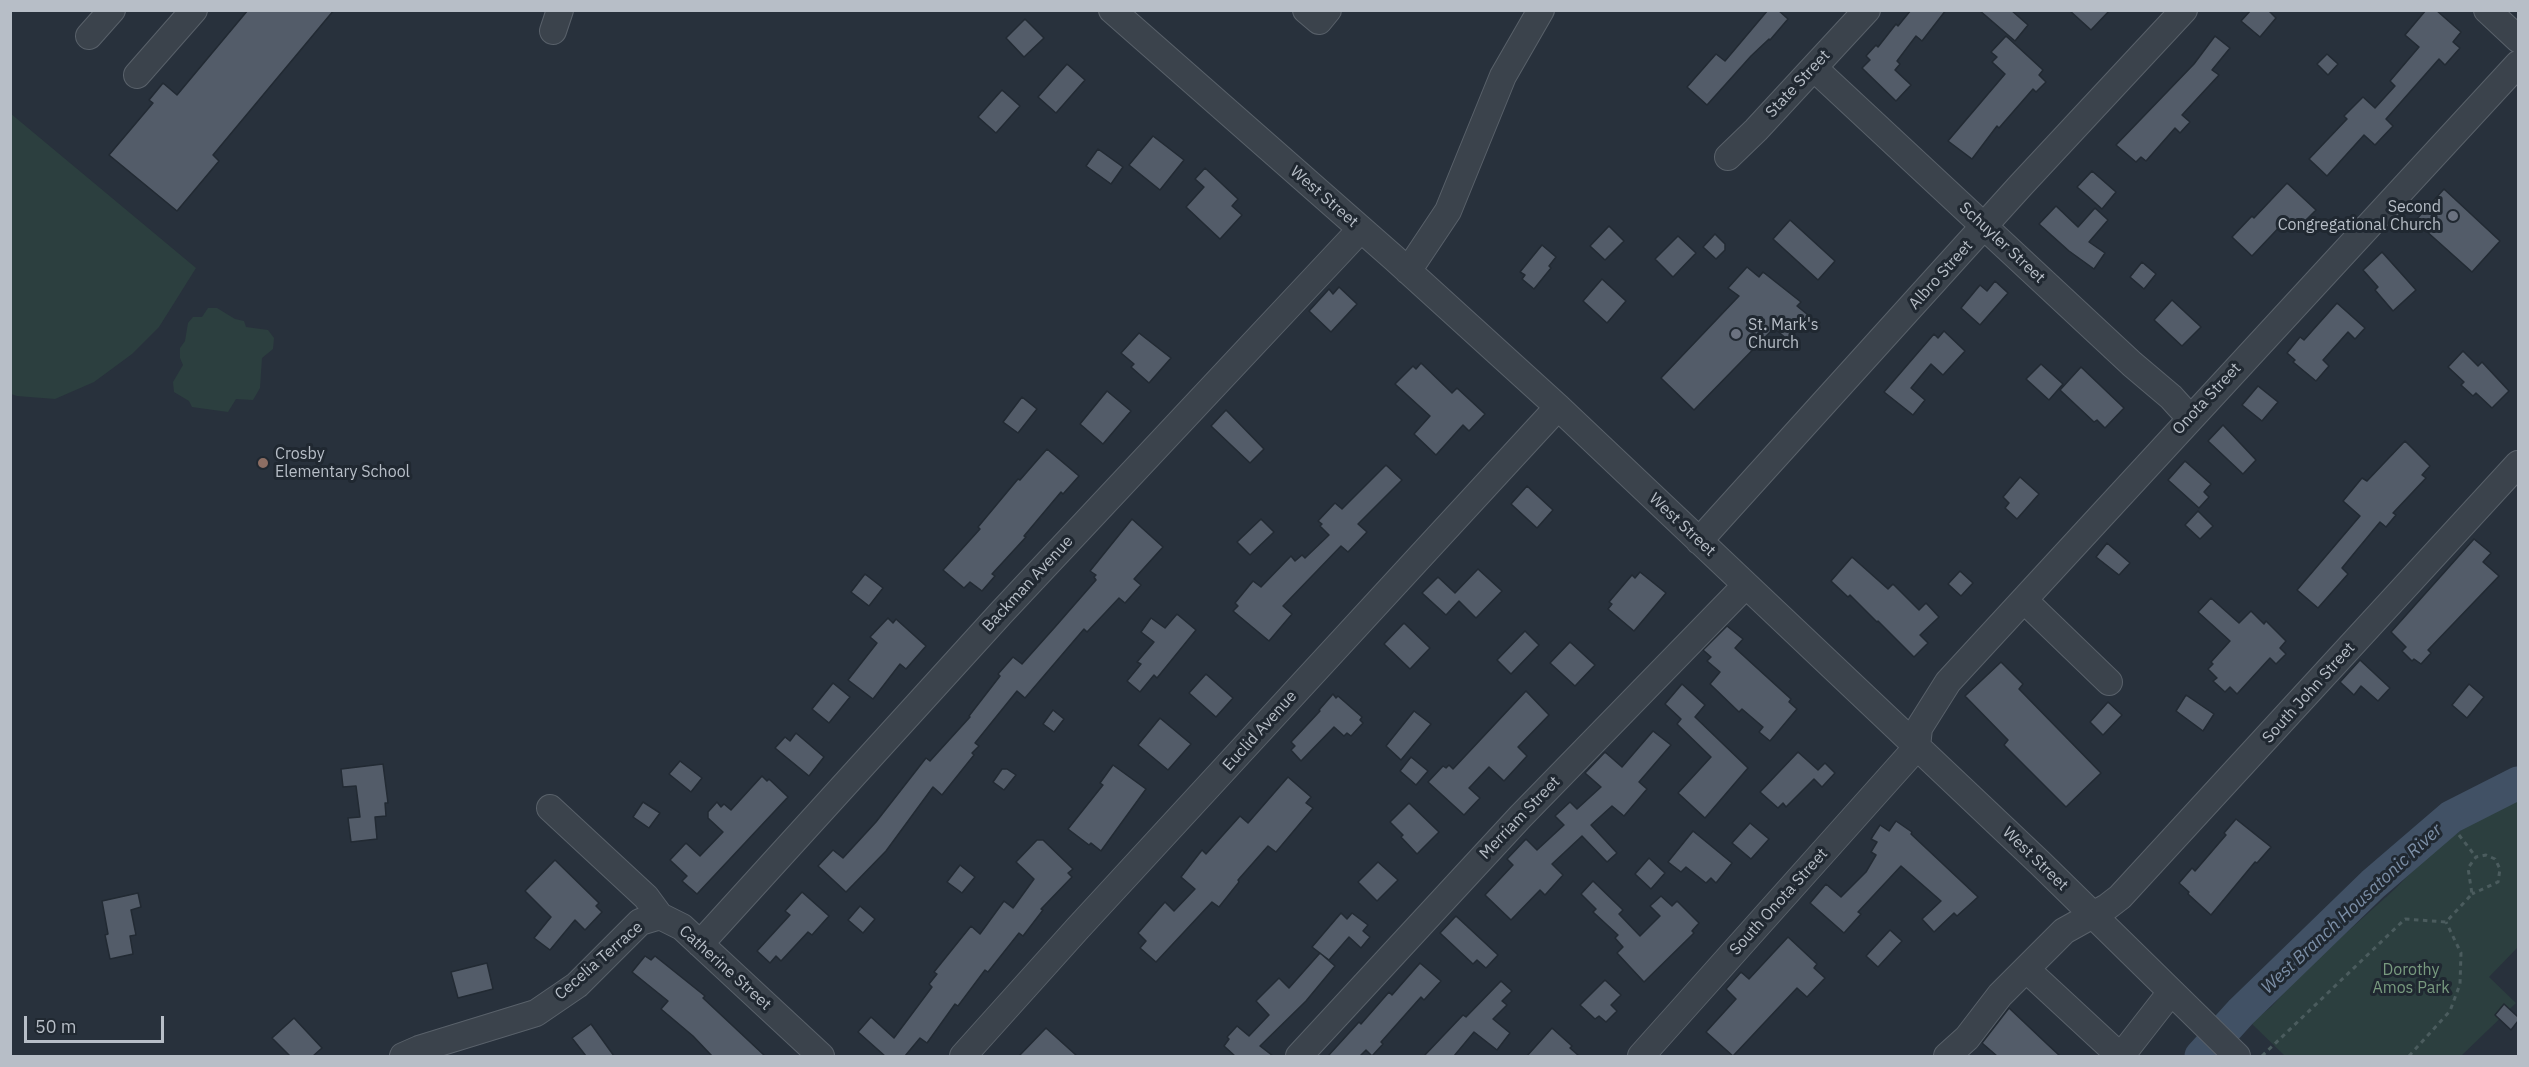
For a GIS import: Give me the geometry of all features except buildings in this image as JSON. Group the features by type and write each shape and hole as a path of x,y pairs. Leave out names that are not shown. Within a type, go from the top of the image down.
{"street":[{"path":"89,36 112,10"},
{"path":"137,75 194,10"},
{"name":"West Street","path":"1112,10 1408,271 1558,407 1917,747 2236,1055"},
{"path":"1305,10 1319,21 1328,10"},
{"path":"1408,271 1448,210 1503,76 1541,10"},
{"name":"State Street","path":"1728,157 1867,10"},
{"name":"Albro Street","path":"1699,541 1984,226 2184,10"},
{"path":"2487,10 2518,39"},
{"name":"Onota Street","path":"1917,747 1919,728 1948,682 2518,64"},
{"name":"Schuyler Street","path":"1814,68 2171,397 2190,418"},
{"name":"Backman Avenue","path":"700,944 1001,613 1360,229"},
{"name":"Euclid Avenue","path":"963,1056 1558,407"},
{"name":"South John Street","path":"1947,1056 1967,1038 2000,995 2064,931 2120,897 2518,464"},
{"name":"Merriam Street","path":"1299,1056 1520,817 1746,585"},
{"path":"2025,601 2109,682"},
{"name":"South Onota Street","path":"1641,1056 1917,747"},
{"name":"Catherine Street","path":"550,808 646,897 660,916 682,927 821,1056"},
{"name":"Cecelia Terrace","path":"403,1056 419,1048 536,1013 577,985 639,922 660,916"},
{"path":"2026,969 2121,1056 2171,992"}],"path":[{"path":"2459,835 2476,857"},
{"path":"2446,922 2472,894 2498,882 2501,873 2495,859 2486,855 2476,857 2468,868 2472,894"},
{"path":"2262,1056 2405,919 2446,922"},
{"path":"2409,1056 2450,1011 2460,984 2461,953 2446,922"}],"green space":[{"path":"10,113 196,268 159,327 132,354 94,382 55,399 11,394"},
{"path":"208,308 217,308 235,319 244,321 246,327 268,330 274,338 273,349 262,358 260,388 253,400 236,399 228,412 192,407 189,401 174,392 173,382 183,365 180,348 185,341 188,323 193,317 202,317"},
{"name":"Dorothy Amos Park","path":"2518,794 2518,947 2489,977 2516,1003 2461,1056 2285,1056 2251,1023 2271,1007 2306,969 2395,889 2431,852 2478,818"}],"waterway":[{"name":"West Branch Housatonic River","path":"2201,1056 2241,1012 2373,884 2451,817 2518,783"}],"place":[{"name":"Second Congregational Church","path":"2453,216"},
{"name":"St. Mark's Church","path":"1736,334"},
{"name":"Crosby Elementary School","path":"263,463"}]}
